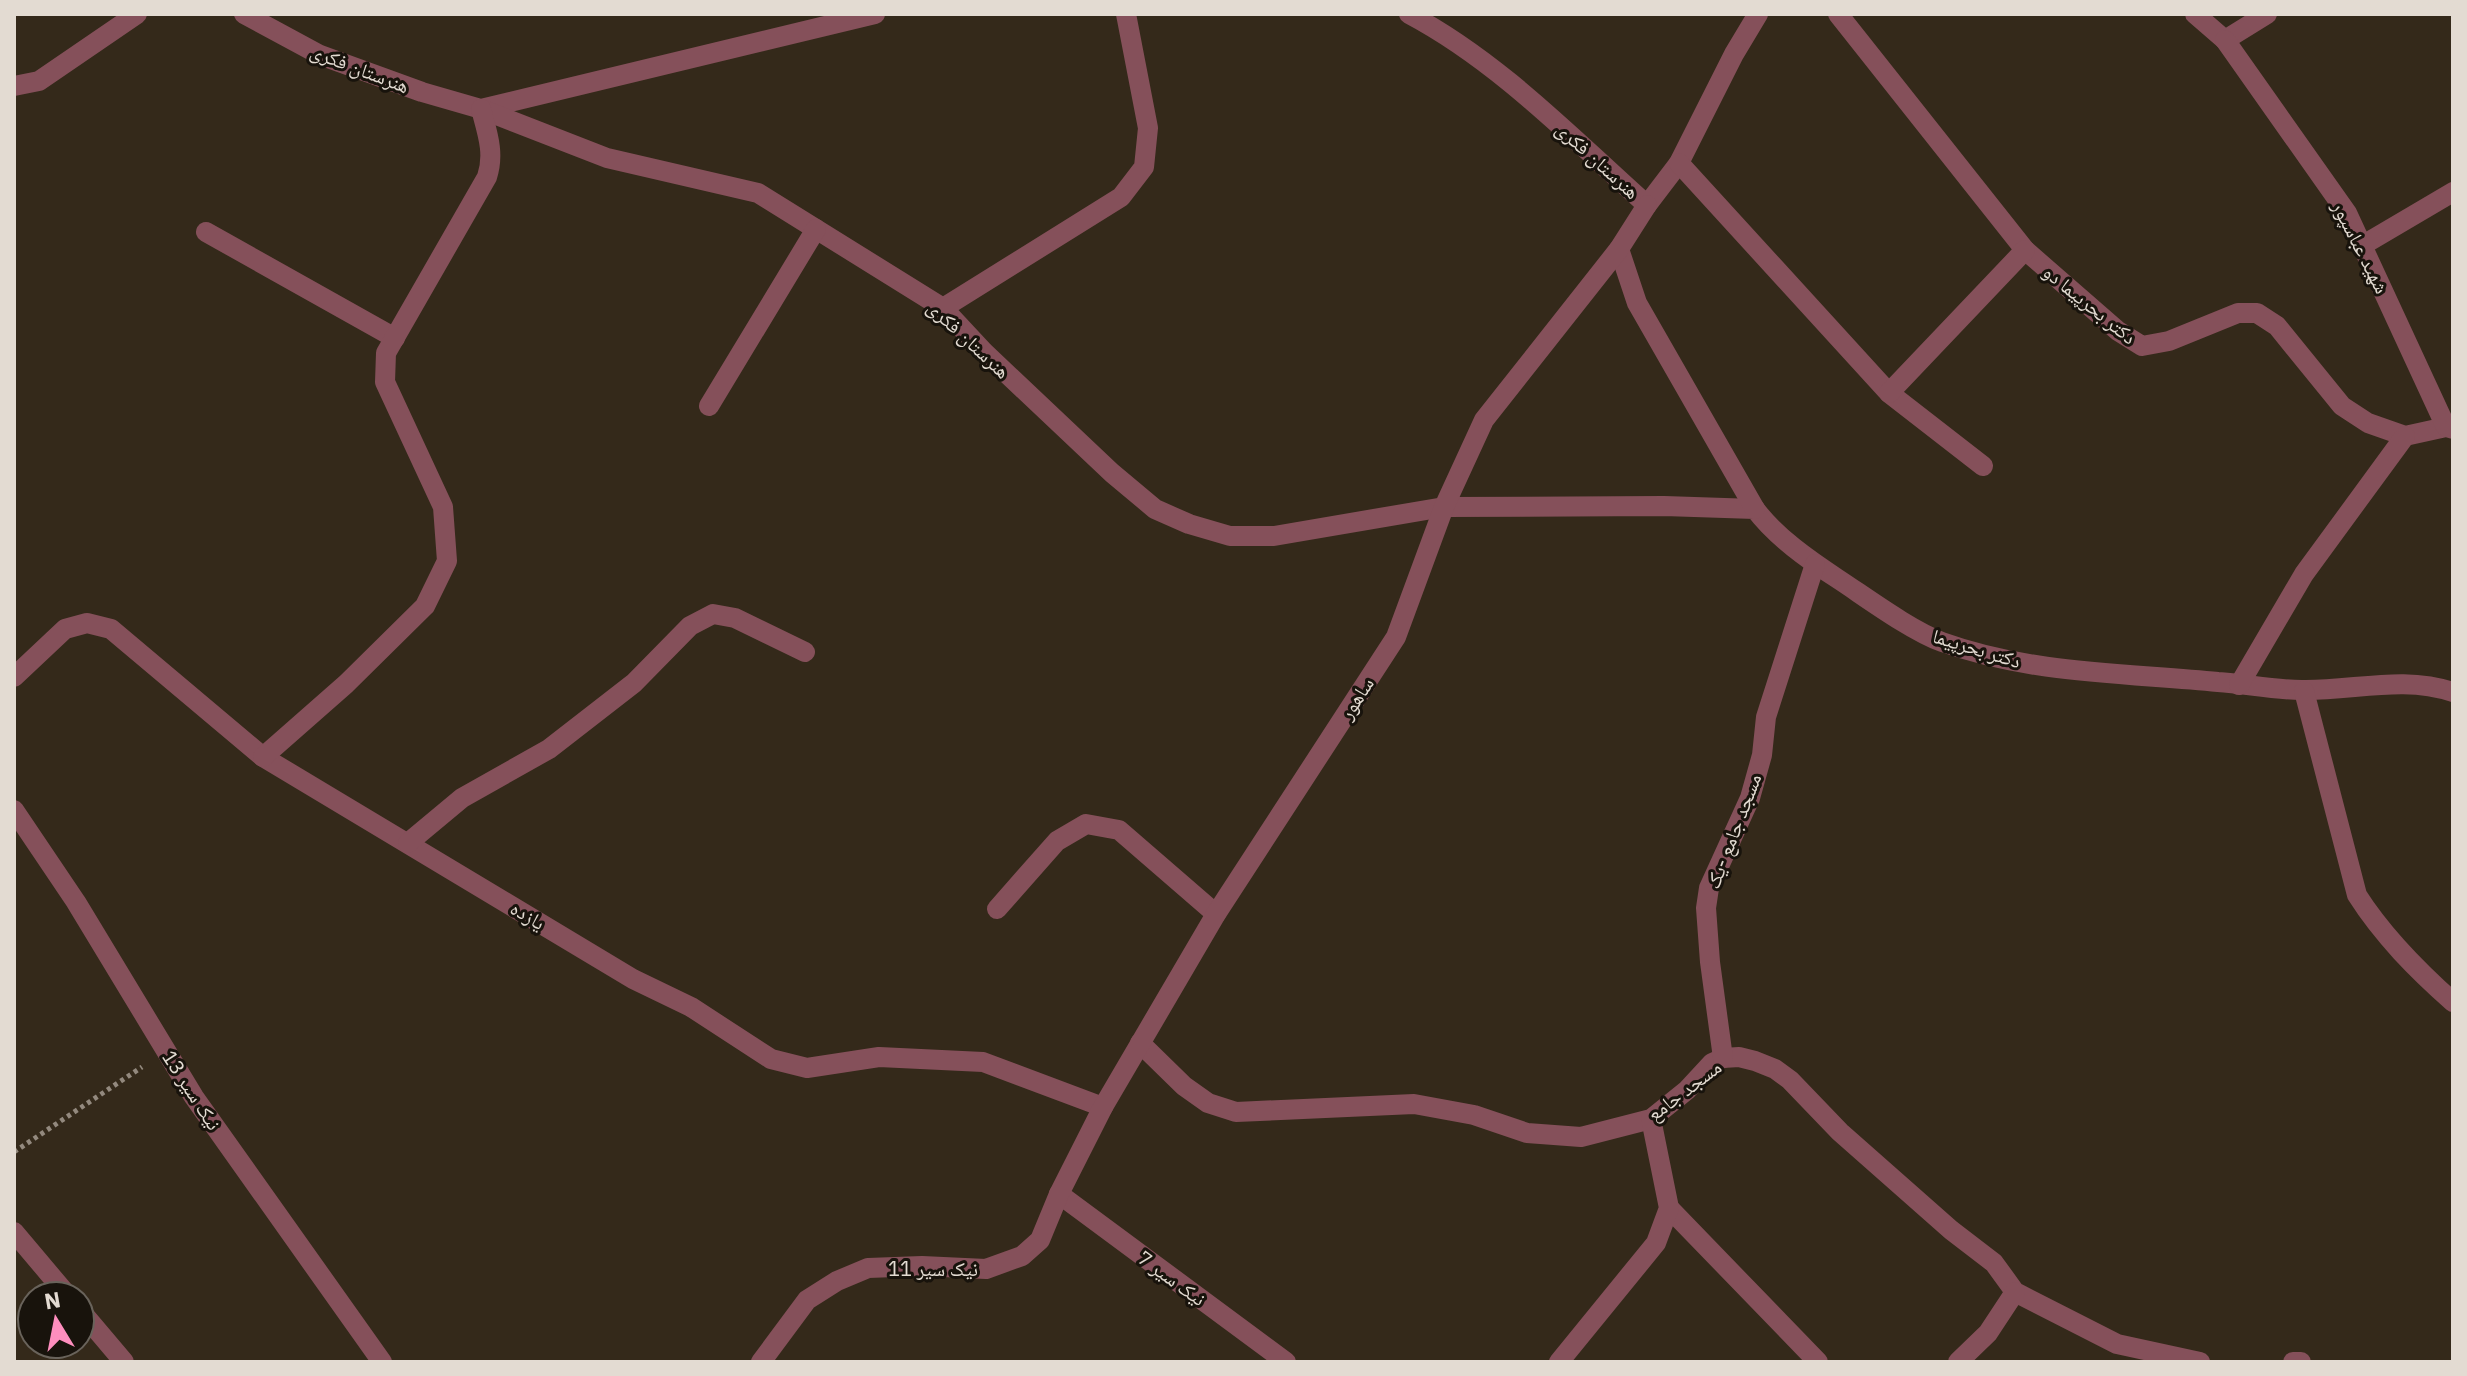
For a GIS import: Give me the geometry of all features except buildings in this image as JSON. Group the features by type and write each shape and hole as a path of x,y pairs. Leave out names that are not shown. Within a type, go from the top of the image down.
{"street":[{"path":"14,86 39,81 137,14"},
{"name":"هنرستان فکری","path":"244,14 320,55 422,92 481,109 607,158 758,193 943,308 984,352 1112,473 1155,509 1189,524 1230,536 1274,536 1444,507"},
{"name":"هنرستان فکری","path":"481,109 875,14"},
{"path":"943,308 1121,197 1144,167 1148,128 1126,14"},
{"name":"هنرستان فکری","path":"1409,14 1433,26 1498,73 1647,205 1679,163 1734,54 1758,14"},
{"name":"دکتر بحرپیما دو","path":"1838,14 2025,250 2118,331 2142,346 2169,341 2238,313 2257,313 2277,326 2342,406 2368,423 2405,436"},
{"name":"شهید عباسپور","path":"2195,14 2225,40 2347,213 2450,428"},
{"path":"2225,40 2267,14"},
{"path":"263,757 346,684 425,606 447,561 443,507 385,382 386,353 487,177 492,162 490,140 481,109"},
{"path":"1679,163 1889,393 1983,466"},
{"path":"2363,245 2453,192"},
{"name":"ساهور","path":"1059,1194 1103,1107 1216,914 1396,637 1444,507 1484,420 1619,249 1647,205"},
{"path":"709,406 816,229"},
{"path":"206,232 395,338"},
{"name":"دکتر بحرپیما","path":"1619,249 1637,303 1765,523 1815,564 1879,606 1941,641 2025,663 2123,677 2304,691 2402,683 2453,692"},
{"path":"1889,393 2025,250"},
{"path":"2239,685 2304,574 2405,436 2450,428"},
{"path":"1444,507 1755,509"},
{"name":"مسجد جامع -یک","path":"1723,1058 1706,908 1709,888 1750,798 1762,755 1766,717 1815,564"},
{"path":"408,843 462,798 549,749 634,683 690,626 713,614 735,618 805,652"},
{"name":"یازده","path":"14,677 65,629 87,623 111,629 263,757 633,979 691,1007 771,1059 807,1068 879,1057 983,1062 1103,1107"},
{"path":"2304,691 2357,895 2371,918 2420,973 2453,1002"},
{"name":"نیک سیر 13","path":"14,810 76,902 194,1097 382,1362"},
{"path":"997,909 1057,841 1086,824 1119,830 1216,914"},
{"name":"مسجد جامع","path":"1140,1043 1184,1086 1208,1103 1236,1112 1414,1104 1474,1115 1527,1133 1581,1137 1651,1119 1687,1090 1712,1063 1723,1058 1739,1057 1755,1061 1775,1069 1790,1080 1840,1132 1951,1230 1994,1263 2015,1292 2117,1344 2200,1362"},
{"path":"1559,1362 1656,1243 1669,1208 1651,1119"},
{"name":"نیک سیر 11","path":"761,1362 807,1300 837,1281 868,1268 922,1266 986,1269 1022,1256 1040,1240 1059,1194"},
{"name":"نیک سیر 7","path":"1059,1194 1286,1362"},
{"path":"1669,1208 1818,1362"},
{"path":"14,1232 54,1280"},
{"path":"1958,1362 1988,1333 2015,1292"},
{"path":"96,1329 124,1362"},
{"path":"2293,1362 2300,1362"}],"path":[{"path":"14,1152 166,1051"}]}
